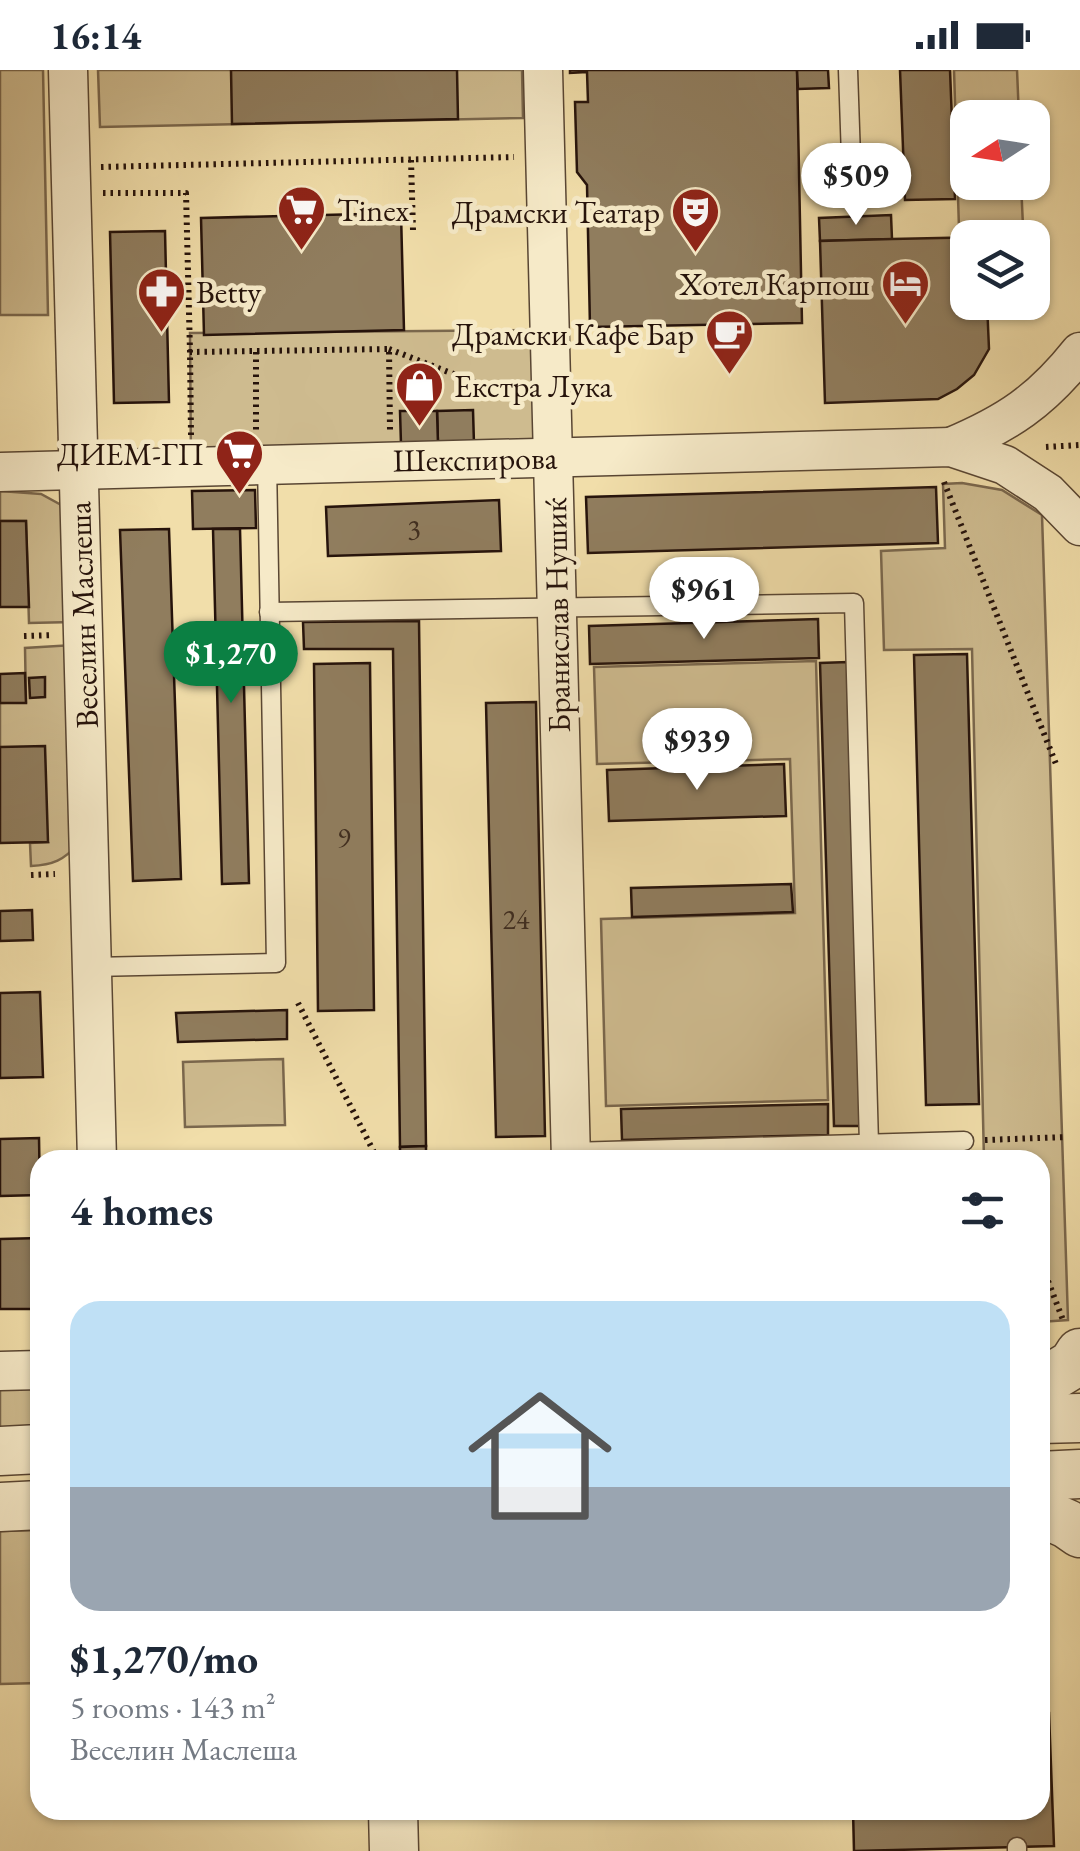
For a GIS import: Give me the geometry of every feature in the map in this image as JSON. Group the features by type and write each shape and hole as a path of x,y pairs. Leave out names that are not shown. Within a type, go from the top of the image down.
{"street":[{"name":"Веселин Маслеша","path":"68,70 97,1150"},
{"name":"Бранислав Нушиќ","path":"543,70 570,1150"},
{"name":"Шекспирова","path":"941,447 990,430 1020,413 1080,352"},
{"name":"Шекспирова","path":"0,472 941,447 1005,465 1048,493 1080,526"},
{"path":"1050,1378 1072,1364 1073,1339"},
{"path":"0,1371 30,1370"},
{"path":"1050,1419 1080,1418"},
{"path":"0,1450 30,1450"},
{"path":"1050,1476 1080,1474"},
{"path":"0,1506 30,1506"},
{"path":"1050,1516 1080,1533"},
{"path":"394,1820 394,1851"}],"lane":[{"path":"848,70 852,186"},
{"path":"92,968 276,963 270,612 262,464"},
{"path":"270,612 854,603 869,1144"},
{"path":"720,1150 964,1141"}],"path":[{"path":"71,181 411,160 545,156"},
{"path":"411,160 413,230"},
{"path":"71,181 186,194 191,466"},
{"path":"190,352 389,349 552,412"},
{"path":"389,349 390,461"},
{"path":"256,352 262,464"},
{"path":"1046,446 1080,445"},
{"path":"941,447 1056,764"},
{"path":"298,1004 373,1150"},
{"path":"964,1141 1066,1137"},
{"path":"1050,1284 1073,1339"}],"shaded area":[{"path":"0,70 43,70 48,315 0,315"},
{"path":"98,70 522,70 523,118 100,127"},
{"path":"954,70 1017,70 1018,100 955,100"},
{"path":"958,200 1022,200 1023,220 959,220"},
{"path":"548,330 553,457 191,466 190,333"},
{"path":"943,484 1002,490 1042,515 1068,1320 1050,1321 1050,1150 984,1150 972,649 884,650 881,551 945,548"},
{"path":"0,491 41,494 63,506 73,622 29,623 26,521 0,521"},
{"path":"73,645 78,844 58,861 31,866 30,843 48,842 0,747 0,703 26,702 25,648"},
{"path":"816,661 828,1100 606,1106 601,919 795,913 790,759 597,764 594,667"},
{"path":"283,1059 285,1125 185,1127 183,1062"},
{"path":"30,1387 30,1437 0,1438 0,1388"},
{"path":"30,1530 30,1683 0,1684 0,1531"}],"building":[{"path":"231,70 457,70 458,119 232,124"},
{"name":"Драмски Театар","path":"570,70 797,70 802,323 590,327 587,185 577,172 575,102 588,102 587,72"},
{"path":"797,70 828,70 829,88 798,89"},
{"path":"900,70 950,70 950,199 905,200"},
{"name":"Tinex","path":"401,213 404,330 204,335 201,218"},
{"path":"891,215 892,239 820,241 819,218"},
{"path":"165,231 169,402 114,403 110,232"},
{"name":"Хотел Карпош","path":"950,238 950,320 988,320 989,349 974,375 938,399 825,403 820,241"},
{"path":"473,410 474,444 438,444 437,411"},
{"name":"Екстра Лука","path":"400,411 437,411 438,444 401,444"},
{"path":"936,487 938,543 588,553 586,497"},
{"path":"255,490 256,528 193,529 192,491"},
{"path":"499,500 501,551 328,556 326,507"},
{"path":"0,521 26,521 29,607 0,607"},
{"path":"169,529 181,879 133,881 120,530"},
{"path":"213,529 240,529 249,883 222,884"},
{"path":"818,619 819,658 590,664 589,626"},
{"path":"419,621 426,1146 400,1147 393,649 304,649 303,622"},
{"path":"967,654 979,1104 926,1105 914,655"},
{"path":"848,662 861,1126 834,1126 820,663"},
{"path":"370,663 374,1010 318,1011 314,664"},
{"path":"25,673 26,703 0,703 0,674"},
{"path":"45,677 45,697 30,698 29,678"},
{"path":"536,702 545,1136 496,1137 486,703"},
{"path":"45,746 48,842 0,843 0,747"},
{"path":"784,764 786,816 609,821 607,770"},
{"path":"791,884 793,912 632,917 631,888"},
{"path":"32,910 33,940 0,941 0,911"},
{"path":"40,992 43,1077 0,1078 0,993"},
{"path":"287,1010 287,1039 178,1042 176,1013"},
{"path":"828,1104 828,1135 622,1140 621,1109"},
{"path":"39,1138 39,1150 30,1150 30,1195 0,1196 0,1139"},
{"path":"426,1146 426,1150 400,1150"},
{"path":"30,1238 30,1309 0,1309 0,1239"},
{"path":"1050,1740 1054,1846 854,1851 853,1820 1050,1820"}],"place":[{"name":"Tinex","path":"302,252"},
{"name":"Драмски Театар","path":"695,254"},
{"name":"Хотел Карпош","path":"905,326"},
{"name":"Betty","path":"161,334"},
{"name":"Драмски Кафе Бар","path":"729,376"},
{"name":"Екстра Лука","path":"419,428"},
{"name":"ДИЕМ-ГП","path":"239,496"}]}
